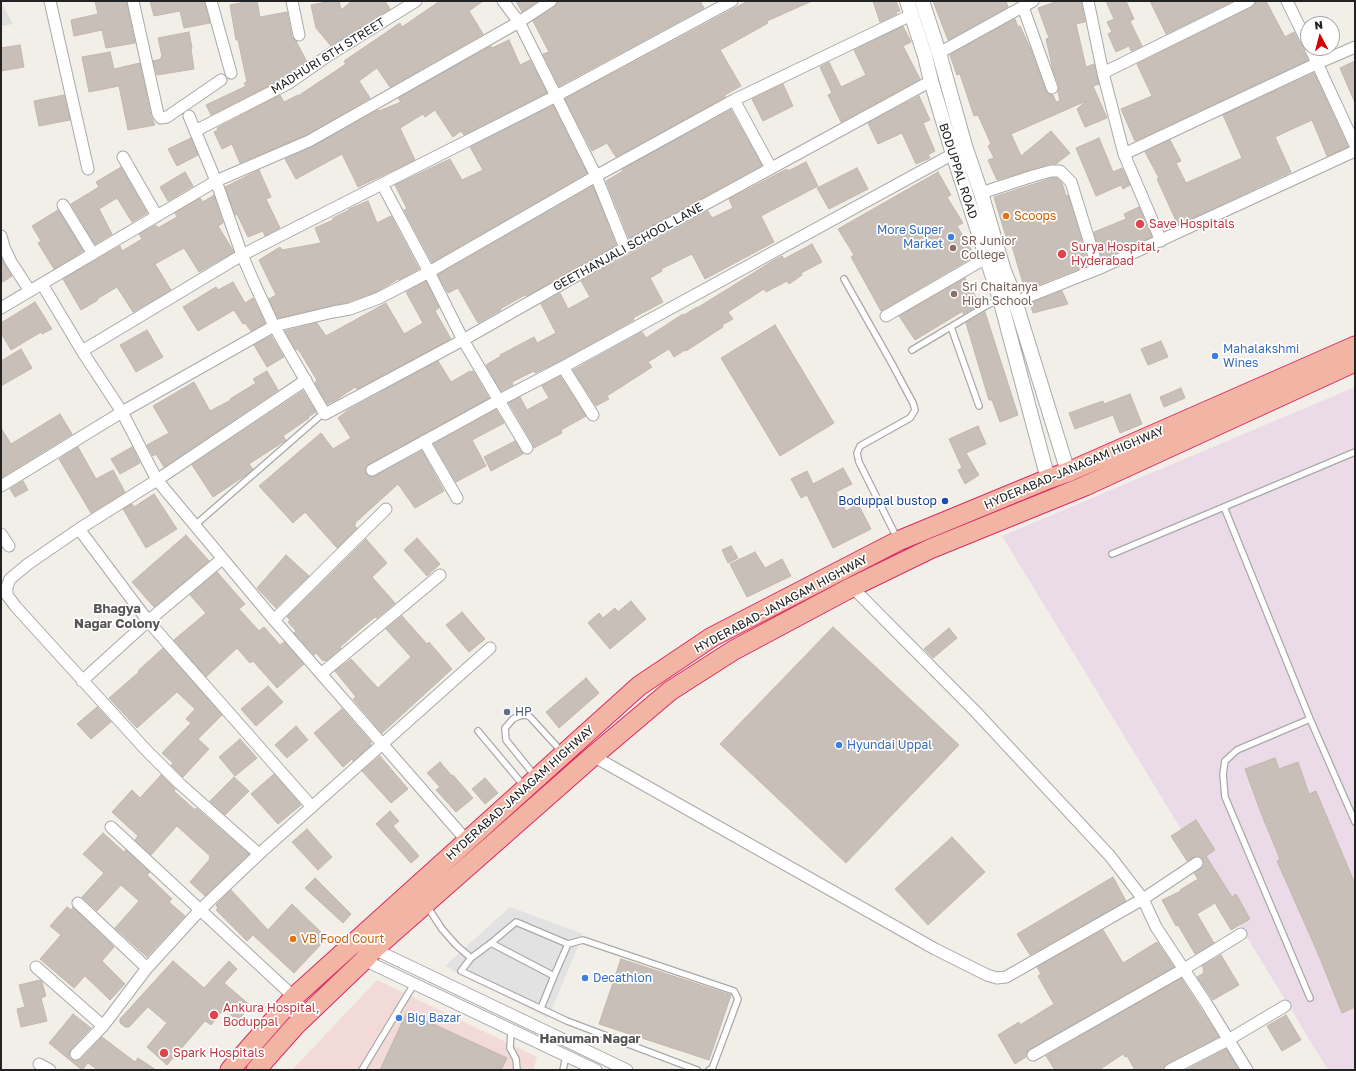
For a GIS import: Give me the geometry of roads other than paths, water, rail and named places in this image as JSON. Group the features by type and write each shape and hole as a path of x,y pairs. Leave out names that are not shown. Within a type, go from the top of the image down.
{"highway":[{"name":"HYDERABAD-JANAGAM HIGHWAY","path":"230,1070 294,997 467,840 639,686 712,637 898,541 1068,472 1354,352"},
{"name":"HYDERABAD-JANAGAM HIGHWAY","path":"256,1070 295,1026 369,955 593,756 670,690 734,650 852,587 930,549 1085,486 1354,352"},
{"path":"812,586 823,602"}],"street":[{"path":"50,1 88,169"},
{"path":"133,1 158,114 161,118 167,117 221,80"},
{"path":"212,1 230,74"},
{"path":"292,1 299,35"},
{"name":"MADHURI 6TH STREET","path":"195,131 290,83 329,55 416,1"},
{"path":"503,1 519,22 596,176 625,248"},
{"path":"1,308 216,181 309,141 519,22 551,1"},
{"path":"82,351 242,254 556,96 732,1"},
{"name":"BODUPPAL ROAD","path":"907,1 925,56 953,154 1000,299 1048,479"},
{"name":"BODUPPAL ROAD","path":"922,1 939,53 962,138 981,193 1004,271 1068,472"},
{"path":"939,53 1016,6 1033,1"},
{"path":"1088,1 1124,154 1161,241"},
{"path":"1104,73 1249,1"},
{"path":"1287,1 1300,28"},
{"path":"1016,6 1052,88"},
{"path":"1,486 122,412 274,326 333,312 350,310 379,298 429,272 596,176 734,100 911,15"},
{"path":"1124,154 1355,47"},
{"path":"1314,56 1355,145"},
{"name":"GEETHANJALI SCHOOL LANE","path":"325,414 463,340 625,248 931,81"},
{"path":"734,100 771,168"},
{"path":"189,116 216,181 242,254 255,285 274,326 325,414"},
{"path":"1015,302 1098,269 1355,151"},
{"path":"372,470 953,154"},
{"path":"123,157 157,216"},
{"path":"981,193 1033,176 1060,171 1071,182 1098,269"},
{"path":"382,184 463,340 527,448"},
{"path":"63,205 93,254"},
{"path":"1,236 11,262 30,291"},
{"path":"886,316 986,258"},
{"path":"42,284 82,351 122,412 157,480 274,620 382,745 467,840"},
{"path":"563,367 593,415"},
{"path":"259,854 180,784 146,750 16,607 7,594 7,587 10,579 28,564 306,380"},
{"path":"424,441 457,498"},
{"path":"274,620 386,509"},
{"path":"79,529 148,621 312,807"},
{"path":"1,534 9,546"},
{"path":"82,681 148,621 222,559"},
{"path":"321,674 440,575"},
{"path":"852,587 975,712 1110,856 1143,899 1156,927 1247,1070"},
{"path":"76,1054 103,1026 147,968 200,910 259,854 490,648"},
{"path":"593,756 935,949 987,975 998,978 1006,977 1143,899 1197,863"},
{"path":"111,827 294,997"},
{"path":"78,903 147,968"},
{"path":"1033,1056 1184,969 1241,934"},
{"path":"369,955 414,984 596,1070"},
{"path":"369,955 627,1070"},
{"path":"36,967 103,1026"},
{"path":"1170,1070 1228,1040 1285,1006"},
{"path":"39,1064 50,1070"}],"lane":[{"path":"844,279 891,362 915,410 910,418 860,446 857,453 859,462 898,541"},
{"path":"912,350 1000,299"},
{"path":"951,327 979,406"},
{"path":"194,526 320,416 325,414"},
{"path":"1112,554 1355,452"},
{"path":"1224,507 1310,719 1355,822"},
{"path":"531,783 506,740 505,728 513,719 526,715 530,717 563,754"},
{"path":"1310,719 1237,750 1225,761 1223,774 1224,797 1310,998"},
{"path":"478,731 531,783"},
{"path":"425,904 442,930 471,958"},
{"path":"697,1070 567,1021 462,971 471,958 516,922 568,944 582,940 734,991 738,999 712,1069 709,1070"},
{"path":"491,943 554,976"},
{"path":"542,1008 568,944"},
{"path":"362,1070 414,984"},
{"path":"511,1030 510,1048 516,1058 516,1070"},
{"path":"563,1070 566,1056"}],"place":[{"name":"Scoops","path":"1006,216"},
{"name":"Save Hospitals","path":"1140,224"},
{"name":"More Super Market","path":"951,237"},
{"name":"SR Junior College","path":"953,248"},
{"name":"Surya Hospital, Hyderabad","path":"1062,254"},
{"name":"Sri Chaitanya High School","path":"954,294"},
{"name":"Mahalakshmi Wines","path":"1215,356"},
{"name":"Boduppal bustop","path":"945,501"},
{"name":"HP","path":"507,712"},
{"name":"Hyundai Uppal","path":"839,745"},
{"name":"VB Food Court","path":"293,939"},
{"name":"Decathlon","path":"585,978"},
{"name":"Ankura Hospital, Boduppal","path":"214,1015"},
{"name":"Big Bazar","path":"399,1018"},
{"name":"Spark Hospitals","path":"164,1053"}],"district":[{"name":"Bhagya Nagar Colony","path":"117,616"},
{"name":"Hanuman Nagar","path":"590,1039"}]}
